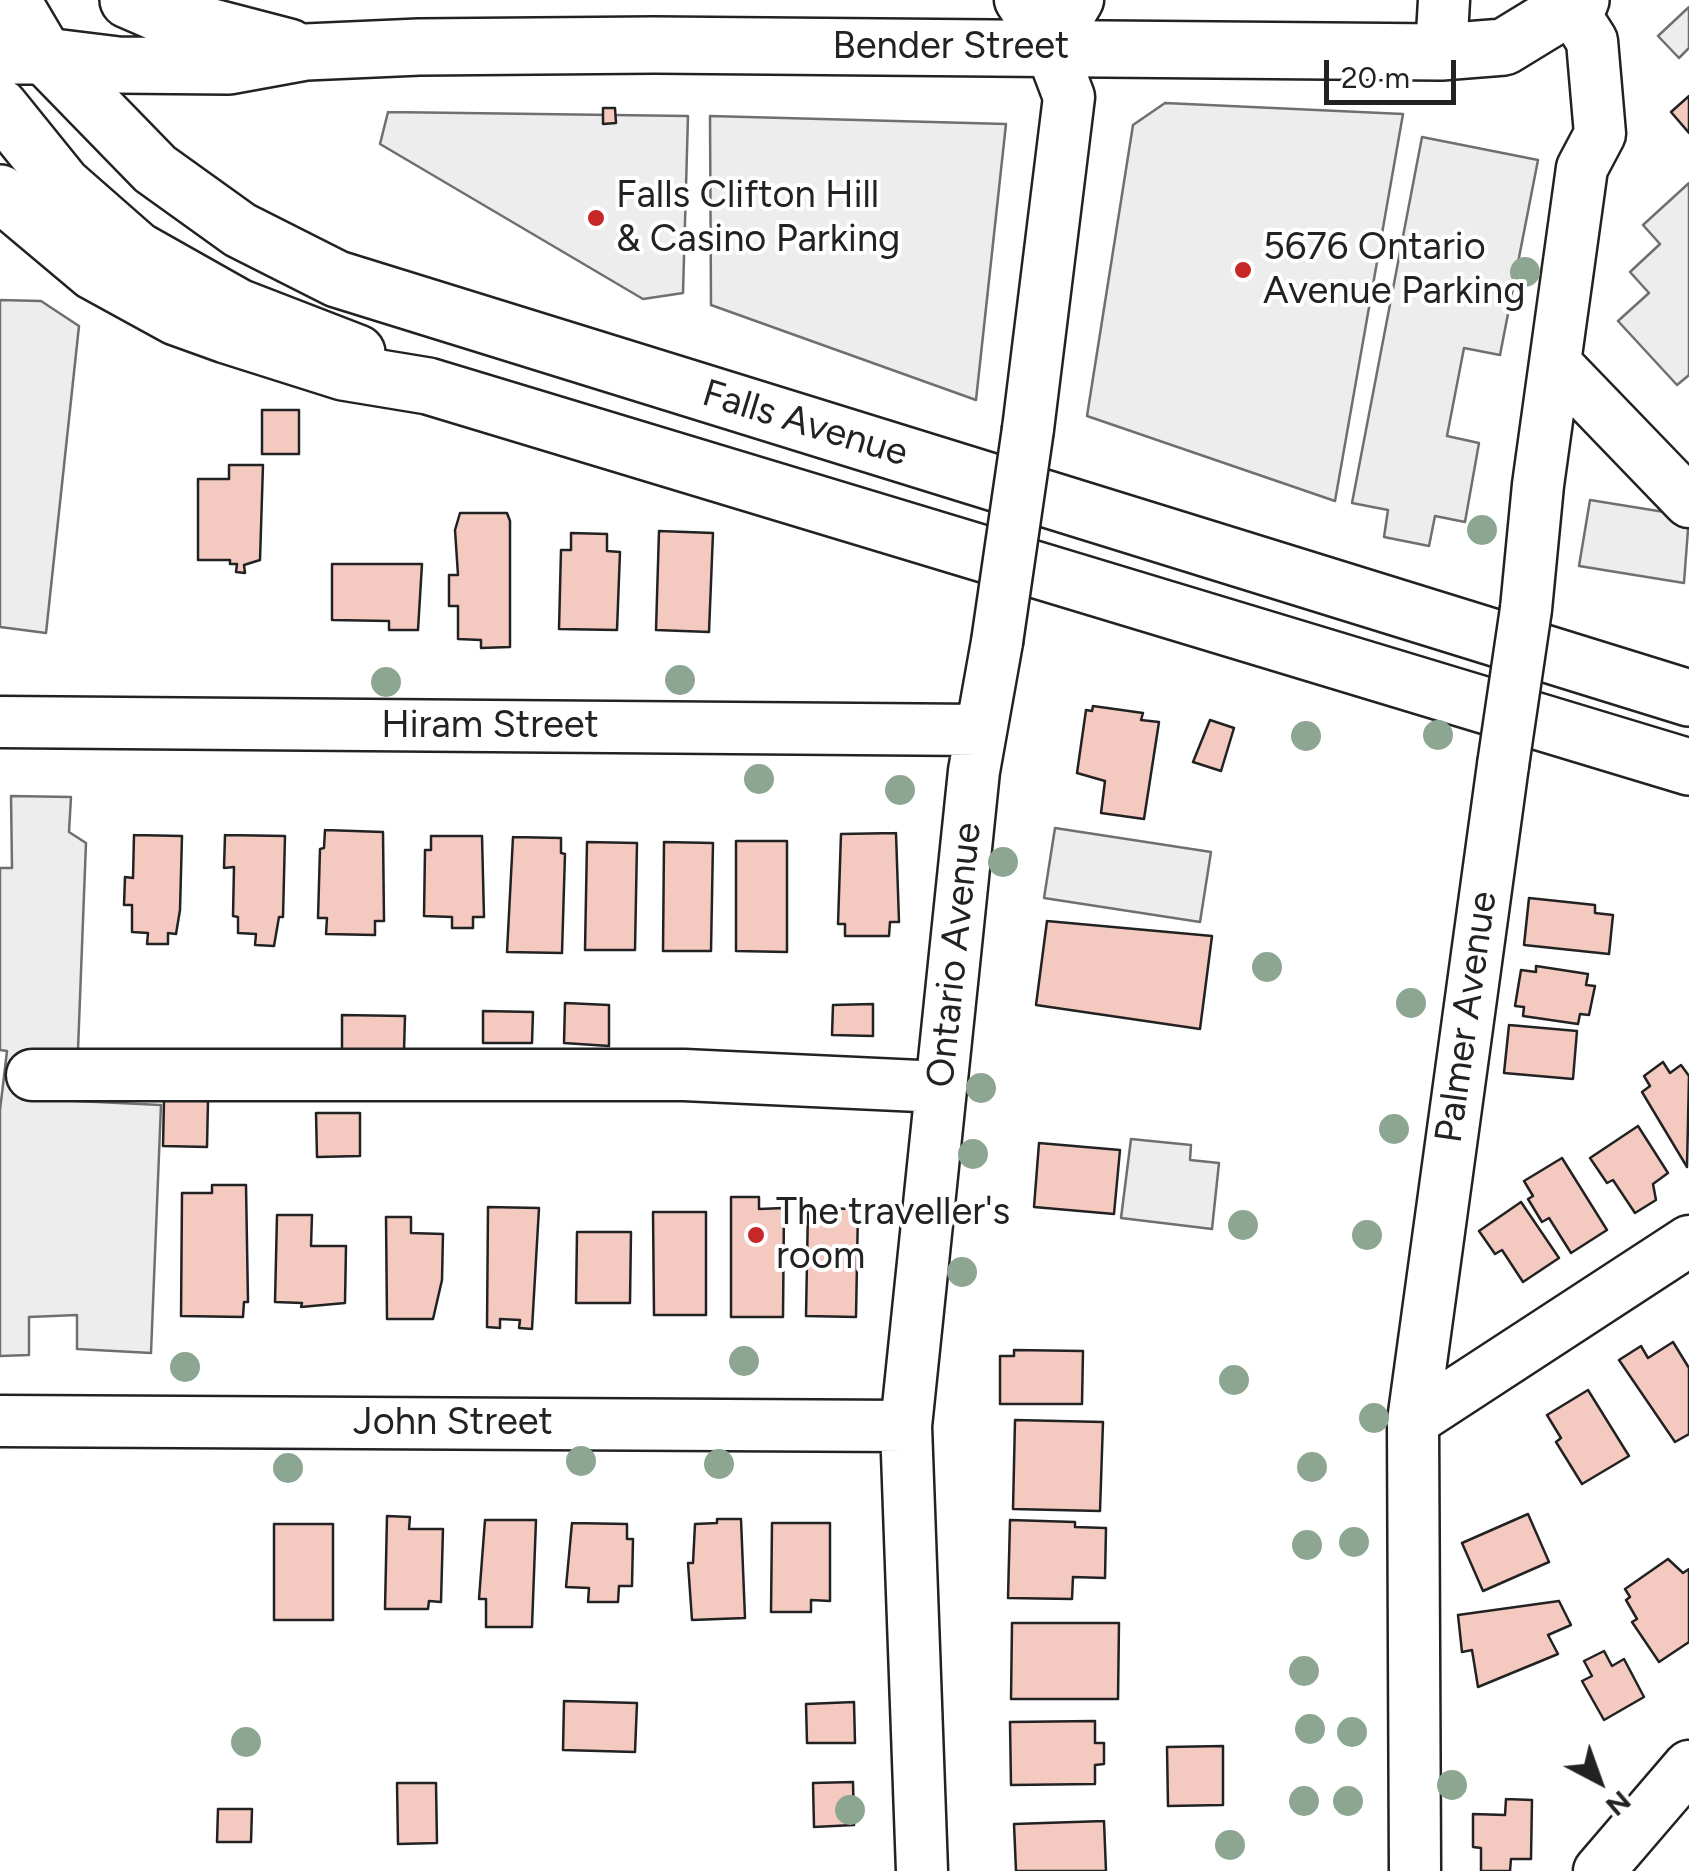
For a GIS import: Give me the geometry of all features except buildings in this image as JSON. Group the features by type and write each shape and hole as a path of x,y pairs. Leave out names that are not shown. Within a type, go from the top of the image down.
{"main road":[{"name":"Falls Avenue","path":"12,0 22,56 155,169 240,230 338,279 1689,698"},
{"name":"Bender Street","path":"128,0 158,13 306,52"},
{"name":"Bender Street","path":"22,56 118,65 230,66 306,52 655,44 1054,24 1442,26 1504,48 1576,4"},
{"name":"Falls Avenue","path":"0,108 63,185 136,250 238,306 428,386 1689,768"},
{"path":"0,193 71,255 176,317 344,372 428,386"},
{"path":"0,244 27,241 71,255"},
{"path":"1581,664 1689,660"},
{"path":"1553,728 1689,808"}],"street":[{"name":"Ontario Avenue","path":"922,1871 906,1426 979,730 998,642 1028,430 1068,97 1054,24 1020,0"},
{"path":"1054,24 1078,0"},
{"name":"Palmer Avenue","path":"1415,1871 1412,1421 1526,610 1582,168 1600,134 1592,41 1576,4"},
{"path":"1555,363 1689,502"},
{"name":"Hiram Street","path":"0,722 979,730"},
{"path":"32,1075 684,1075 941,1086"},
{"path":"1412,1421 1689,1241"},
{"name":"John Street","path":"0,1421 906,1426"},
{"path":"1599,1871 1689,1766"}],"shaded area":[{"path":"1689,7 1689,48 1679,58 1658,36"},
{"name":"5676 Ontario Avenue Parking","path":"1165,103 1403,114 1335,501 1087,416 1133,125"},
{"name":"Falls Clifton Hill & Casino Parking","path":"388,112 688,116 683,293 643,299 380,144"},
{"path":"710,116 1006,124 976,400 711,305"},
{"path":"1422,137 1538,160 1500,355 1464,348 1447,436 1479,443 1465,522 1435,516 1429,546 1384,537 1388,510 1352,503"},
{"path":"1689,183 1689,375 1677,385 1618,321 1649,293 1630,272 1660,244 1643,225"},
{"path":"0,300 41,301 79,326 46,633 0,627"},
{"path":"1590,500 1689,516 1684,583 1579,566"},
{"path":"11,796 71,797 69,832 86,843 76,1101 161,1105 151,1353 77,1349 77,1315 29,1317 29,1355 0,1356 0,1110 7,1051 0,1050 0,868 12,868"},
{"path":"1055,828 1211,852 1200,922 1044,898"},
{"path":"1131,1139 1191,1145 1190,1160 1219,1163 1212,1229 1121,1218"}],"place":[{"name":"Falls Clifton Hill & Casino Parking","path":"596,218"},
{"name":"5676 Ontario Avenue Parking","path":"1243,270"},
{"name":"The traveller's room","path":"756,1235"}]}
